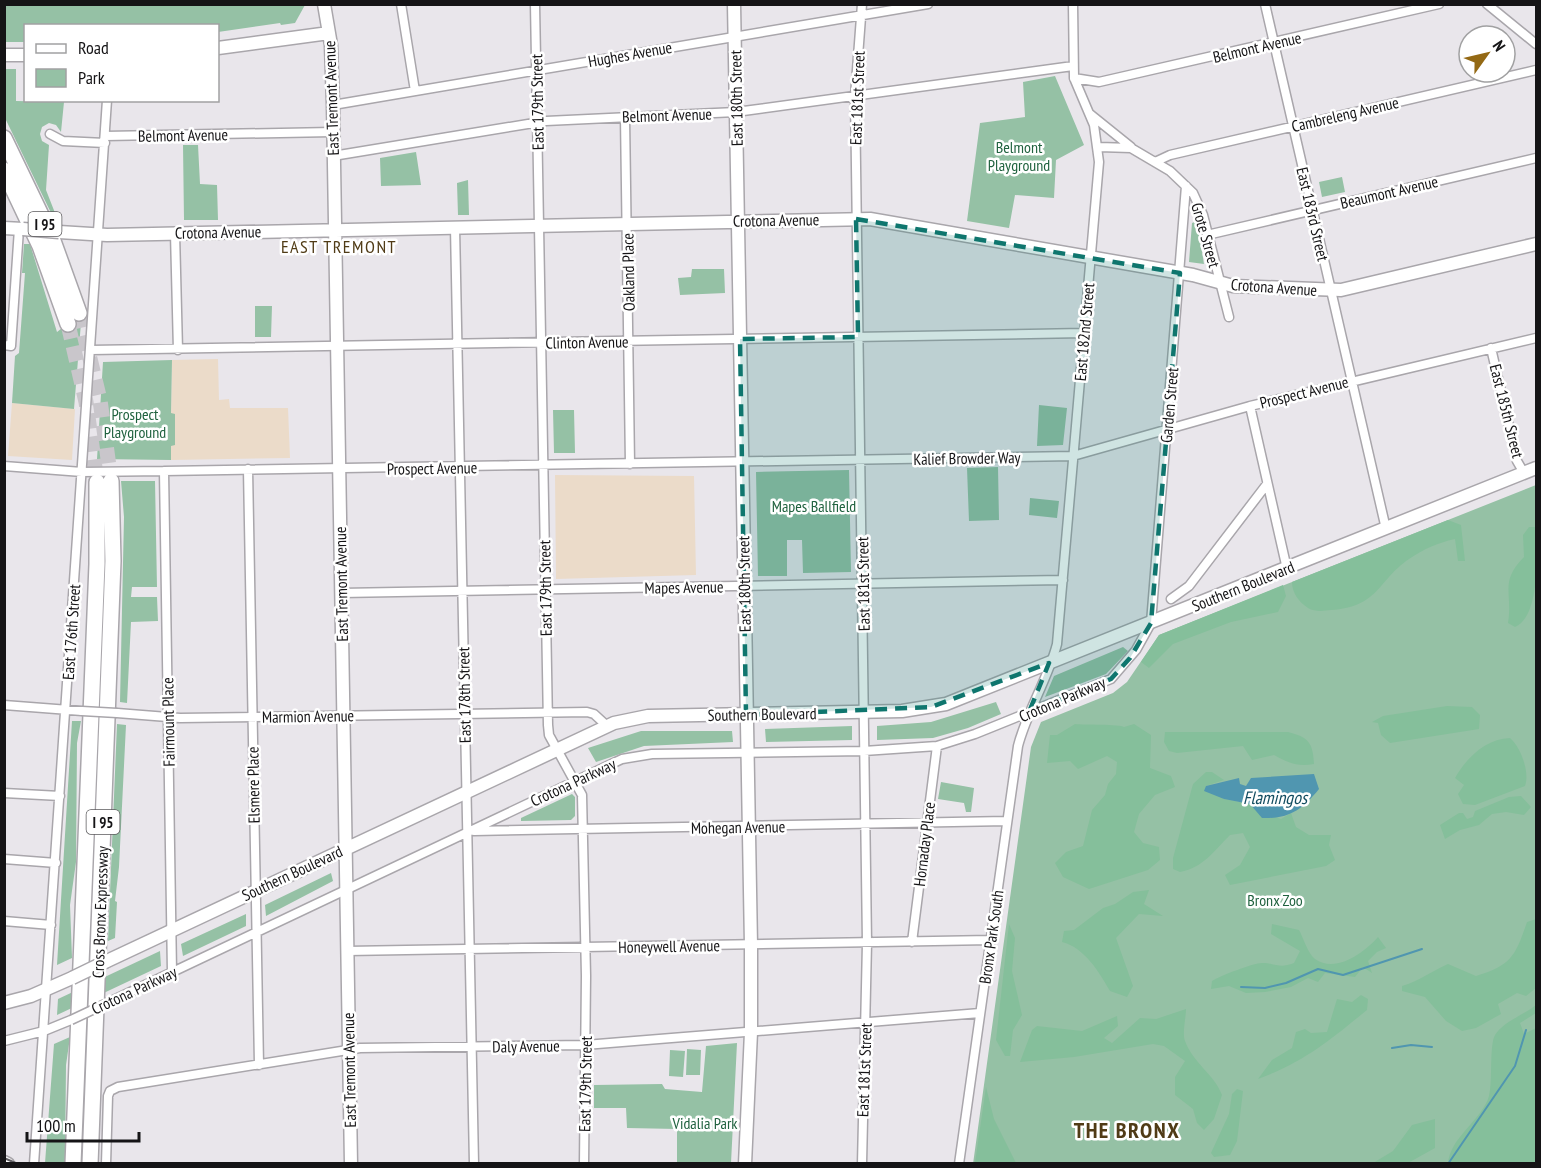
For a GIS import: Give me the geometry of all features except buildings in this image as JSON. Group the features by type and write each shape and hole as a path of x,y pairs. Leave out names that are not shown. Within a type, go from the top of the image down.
{"highway":[{"name":"I 95","path":"4,138 52,238 74,318 4,170"},
{"name":"Cross Bronx Expressway","path":"73,1164 98,564 104,482 114,561 90,1164"}],"main road":[{"name":"East Tremont Avenue","path":"324,4 329,33 333,105 351,1164"},
{"name":"East 180th Street","path":"734,4 751,945 751,1032 745,1164"},
{"path":"219,48 329,33"},
{"path":"4,56 24,56"},
{"name":"Crotona Avenue","path":"4,228 99,234 870,219 1180,273 1233,286 1331,290 1536,244"},
{"name":"Southern Boulevard","path":"4,1003 72,978 606,725 640,717 917,710 946,704 1536,468"}],"street":[{"path":"400,4 415,91"},
{"name":"East 179th Street","path":"536,4 548,712 549,735 582,795 585,947 584,1164"},
{"name":"East 181st Street","path":"862,4 855,96 866,712 864,751 867,942 862,1164"},
{"name":"Hughes Avenue","path":"333,105 928,4"},
{"name":"East 182nd Street","path":"1029,712 1052,662 1057,644 1098,147 1090,114 1074,78 1073,4"},
{"name":"East 183rd Street","path":"1265,4 1386,529"},
{"name":"Belmont Avenue","path":"1074,78 1100,82 1439,4"},
{"path":"1487,4 1536,44"},
{"name":"Belmont Avenue","path":"333,156 538,122 736,112 1073,66"},
{"name":"Cambreleng Avenue","path":"1155,162 1170,155 1536,70"},
{"name":"East 176th Street","path":"34,1164 107,102"},
{"name":"Grote Street","path":"1090,114 1131,148 1155,162 1186,186 1198,202 1215,272 1222,283 1229,317"},
{"name":"Oakland Place","path":"625,117 630,464"},
{"name":"Belmont Avenue","path":"50,134 63,141 333,132"},
{"name":"Grote Street","path":"1098,147 1131,148"},
{"name":"Beaumont Avenue","path":"1207,235 1536,158"},
{"name":"Garden Street","path":"1151,623 1186,186"},
{"name":"East 178th Street","path":"455,227 474,1164"},
{"path":"8,346 21,229"},
{"path":"175,233 178,350"},
{"name":"Clinton Avenue","path":"91,350 1084,333"},
{"name":"Prospect Avenue","path":"1073,456 1352,380 1536,338"},
{"name":"East 185th Street","path":"1491,348 1517,461 1524,473"},
{"path":"1250,406 1287,568"},
{"name":"Kalief Browder Way","path":"861,460 1073,456"},
{"name":"Prospect Avenue","path":"4,466 82,472 861,460"},
{"name":"Elsmere Place","path":"248,469 259,1065"},
{"name":"Fairmount Place","path":"164,471 172,972"},
{"path":"1171,599 1188,585 1267,484"},
{"name":"Mapes Avenue","path":"341,592 1063,580"},
{"name":"Crotona Parkway","path":"4,1041 44,1031 71,1020 575,780 629,757 747,751 864,751 937,746 975,734 1111,679 1136,650 1151,623"},
{"name":"Marmion Avenue","path":"4,705 168,717 590,712 606,725"},
{"name":"Bronx Park South","path":"960,1164 1018,746 1029,712"},
{"name":"Hornaday Place","path":"912,942 937,746"},
{"path":"4,793 60,796"},
{"name":"Mohegan Avenue","path":"468,831 1007,821"},
{"path":"4,859 56,863"},
{"path":"4,921 51,925"},
{"name":"Honeywell Avenue","path":"347,951 991,940"},
{"name":"Daly Avenue","path":"106,1164 110,1091 118,1087 349,1050 585,1045 980,1013"}],"highlighted area":[{"path":"856,219 1180,273 1151,623 1130,658 1111,679 1029,712 1049,663 931,707 746,715 740,339 858,337"}],"shaded area":[{"path":"218,359 219,400 229,399 230,408 288,408 290,458 171,460 171,445 175,445 174,414 171,414 172,360"},
{"path":"12,403 75,409 72,460 8,456"},
{"path":"555,475 694,476 696,575 556,579"}],"green space":[{"path":"5,4 305,4 295,23 281,25 280,23 219,32 219,24 24,24 24,42 5,42"},
{"path":"5,69 16,69 16,101 64,102 61,132 56,125 49,123 42,127 40,134 42,141 49,145 46,190 57,218 53,217 5,118"},
{"name":"Belmont Playground","path":"1055,76 1084,145 1056,160 1054,198 1015,195 1009,228 967,221 980,123 1025,117 1023,82"},
{"path":"183,145 198,145 200,184 217,185 218,220 184,220"},
{"path":"416,152 421,185 381,186 380,158"},
{"path":"1342,177 1345,192 1322,197 1319,182"},
{"path":"468,180 469,215 458,215 457,183"},
{"path":"1197,221 1204,264 1189,262 1192,223"},
{"path":"24,244 30,244 57,332 76,317 83,298 74,409 12,403 15,356 19,353 25,273 22,273"},
{"path":"692,269 724,269 725,293 680,295 678,278 691,277"},
{"path":"255,306 272,306 271,337 255,337"},
{"name":"Prospect Playground","path":"172,360 171,413 175,414 175,445 171,446 171,460 97,459 103,362"},
{"path":"1039,405 1067,408 1063,445 1037,446"},
{"path":"553,410 574,410 575,453 554,453"},
{"path":"998,467 999,520 969,521 967,468"},
{"name":"Mapes Ballfield","path":"849,470 851,572 803,573 802,540 787,540 787,576 758,576 756,472"},
{"path":"121,481 155,481 157,587 132,587 131,597 157,597 158,621 131,622 127,703 120,702 124,517"},
{"name":"Bronx Zoo","path":"1536,485 1536,1163 973,1164 1031,747 1041,722 1113,693 1127,682 1159,635"},
{"path":"1030,498 1059,501 1057,518 1029,515"},
{"path":"1448,520 1461,525 1465,561 1458,561 1455,539 1436,544 1398,567 1368,598 1347,608 1313,610 1302,603 1295,593 1292,582"},
{"path":"1529,527 1536,527 1536,582 1529,610 1515,627 1508,623 1508,588 1516,566 1524,557 1523,535"},
{"path":"1283,585 1286,596 1278,612 1231,622 1173,644 1149,668 1141,662 1159,635"},
{"path":"1123,647 1128,651 1106,674 1045,697 1054,676"},
{"path":"996,702 1001,714 968,728 933,738 877,740 877,726 931,722"},
{"path":"1447,706 1472,707 1480,715 1479,729 1390,743 1381,735 1378,723 1372,722 1383,716"},
{"path":"72,721 81,721 77,743 76,862 70,905 72,958 57,965"},
{"path":"117,724 126,725 119,867 115,901 117,902 115,938 108,941"},
{"path":"1075,724 1124,727 1134,724 1151,735 1150,768 1171,776 1175,787 1155,795 1139,814 1134,832 1143,843 1159,847 1160,860 1148,870 1089,889 1063,877 1055,863 1066,852 1083,846 1092,810 1105,795 1108,784 1116,774 1117,762 1107,756 1078,769 1070,761 1047,763 1050,735 1057,735"},
{"path":"852,726 852,740 766,742 765,729"},
{"path":"641,731 732,731 733,742 644,746 596,762 588,748"},
{"path":"1165,732 1288,732 1308,742 1311,746 1314,764 1293,764 1274,755 1252,760 1243,746 1177,753 1169,751 1164,742"},
{"path":"1510,738 1518,747 1524,760 1525,786 1475,805 1463,804 1458,794 1464,785 1455,778 1460,770 1478,750 1501,739"},
{"path":"1206,772 1212,772 1224,780 1206,786 1224,799 1250,804 1257,810 1281,819 1291,813 1296,827 1309,835 1331,835 1329,845 1335,860 1326,866 1230,885 1225,875 1240,865 1250,847 1243,833 1230,835 1196,867 1180,872 1173,869 1173,858 1193,784"},
{"path":"941,782 974,788 971,812 966,812 964,803 938,799"},
{"path":"572,794 575,797 575,816 571,820 521,821 521,818"},
{"path":"1521,796 1531,807 1524,815 1506,812 1492,814 1479,825 1460,830 1445,839 1440,825 1459,813 1463,813 1467,819 1473,817 1475,811 1509,797"},
{"path":"331,873 333,881 266,916 265,905"},
{"path":"1149,890 1144,904 1163,916 1139,914 1116,938 1133,986 1127,997 1110,991 1084,955 1062,942 1064,931 1074,930 1103,908 1115,904 1133,892"},
{"path":"246,914 246,926 183,956 181,944"},
{"path":"1536,919 1536,988 1526,996 1517,993 1498,1004 1501,1014 1476,1028 1462,1031 1446,1021 1425,997 1402,991 1402,986 1448,964 1476,976 1497,968 1515,952 1527,922"},
{"path":"1009,924 1015,938 1012,971 1022,1015 1013,1030 1010,1056 1005,1056 996,1040"},
{"path":"1272,924 1299,930 1312,957 1323,963 1341,963 1350,959 1366,949 1378,937 1386,948 1377,952 1368,961 1372,973 1363,967 1355,977 1325,973 1318,982 1308,978 1291,987 1265,992 1246,993 1229,986 1211,989 1212,981 1252,965 1262,963 1285,966 1294,963 1300,951 1271,934"},
{"path":"160,951 161,966 57,1015 58,999"},
{"path":"1361,995 1368,999 1367,1010 1303,1058 1258,1079 1272,1060 1292,1048 1296,1032 1305,1029 1311,1033 1327,1032 1337,999 1352,1002"},
{"path":"1536,1005 1536,1013 1520,1023 1524,1034 1536,1028 1536,1163 1448,1164 1454,1145 1480,1113 1489,1096 1492,1047 1495,1035 1504,1026"},
{"path":"1186,1009 1185,1041 1193,1056 1214,1081 1222,1095 1214,1119 1204,1130 1197,1123 1193,1109 1175,1095 1175,1077 1185,1061 1164,1046 1153,1044 1074,1057 1020,1062 1032,1030 1037,1026 1082,1031 1117,1016 1118,1026 1104,1038 1112,1043 1140,1018 1156,1019"},
{"path":"70,1037 66,1065 65,1163 45,1163 54,1044"},
{"name":"Vidalia Park","path":"737,1043 731,1163 677,1163 677,1129 627,1128 626,1108 594,1108 594,1085 662,1084 665,1089 702,1092 706,1046"},
{"path":"687,1049 701,1050 700,1075 686,1075"},
{"path":"670,1050 685,1051 683,1077 669,1076"},
{"path":"986,1087 994,1119 1016,1163 975,1163"},
{"path":"1237,1089 1243,1091 1237,1141 1230,1155 1214,1157 1211,1153 1229,1114 1232,1094"},
{"path":"1435,1119 1435,1148 1408,1163 1373,1163 1393,1151 1412,1125"}],"water":[{"name":"Flamingos","path":"1314,774 1319,789 1301,808 1280,817 1262,818 1250,804 1224,799 1204,791 1206,786 1239,778 1240,784 1246,786 1251,778"}],"waterway":[{"path":"1241,987 1265,988 1286,983 1318,969 1343,975 1422,949"},
{"path":"1448,1164 1515,1066 1526,1030"},
{"path":"1392,1048 1411,1045 1432,1047"}],"tunnel":[{"path":"79,313 100,400 111,481"},
{"path":"68,324 86,402 97,482"}],"railway":[{"path":"4,1158 18,1164"}],"district":[{"name":"EAST TREMONT","path":"339,246"},
{"name":"THE BRONX","path":"1127,1130"}]}
